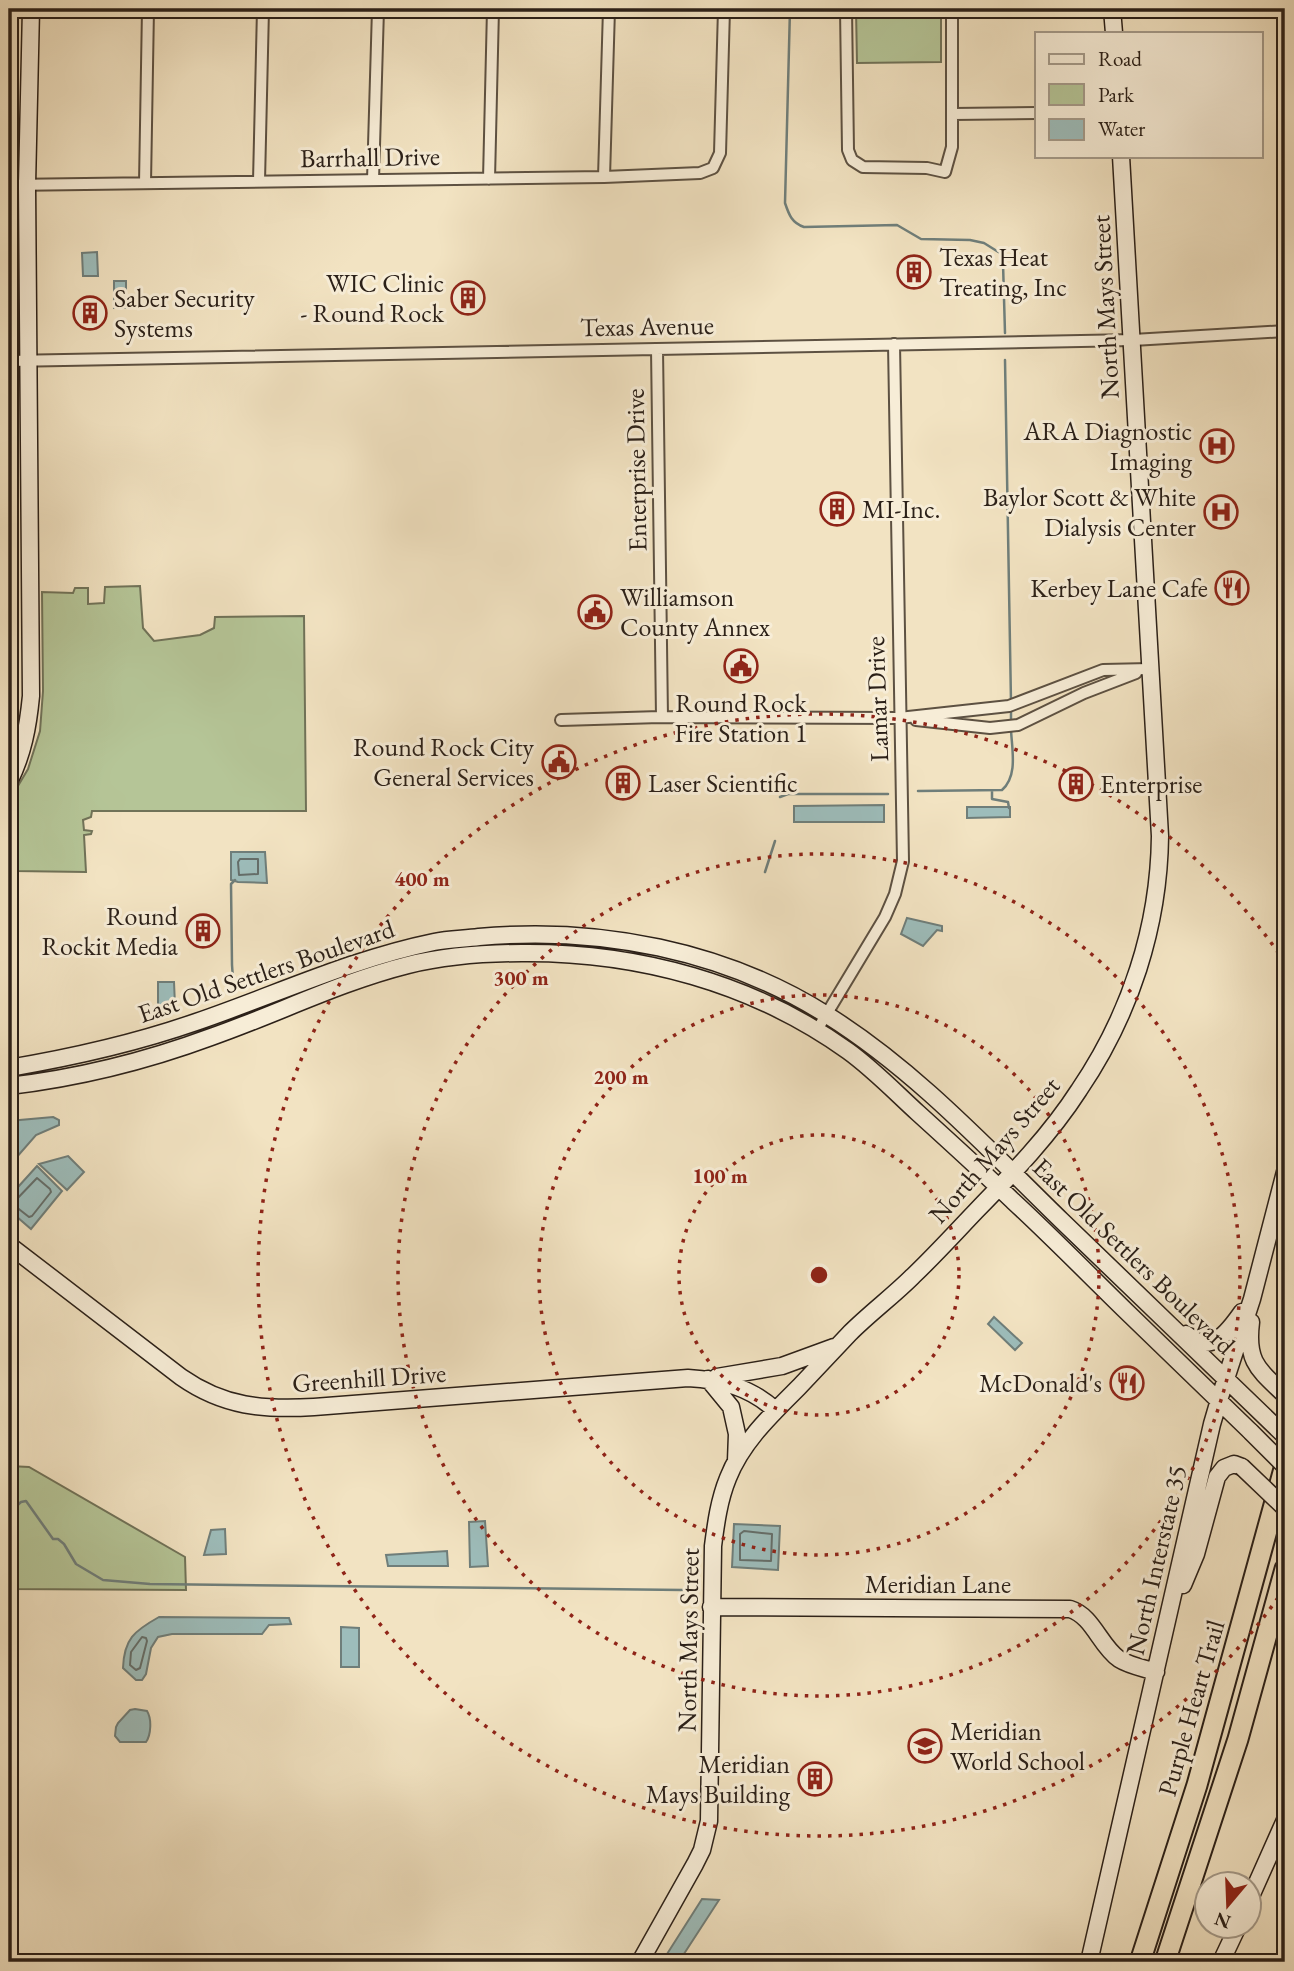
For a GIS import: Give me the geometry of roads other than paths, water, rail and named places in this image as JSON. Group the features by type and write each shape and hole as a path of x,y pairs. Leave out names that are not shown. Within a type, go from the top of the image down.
{"highway":[{"name":"Purple Heart Trail","path":"1140,1962 1197,1785 1285,1466"},
{"name":"Purple Heart Trail","path":"1167,1962 1238,1739 1285,1569"}],"main road":[{"path":"9,782 22,753 31,696 27,185 31,9"},
{"path":"1112,9 1114,32"},
{"name":"North Mays Street","path":"640,1962 695,1864 706,1836 710,1805 713,1546 716,1518 728,1477 751,1438 775,1410 999,1188 1057,1121 1095,1066 1117,1023 1147,944 1155,903 1160,846 1121,158"},
{"name":"East Old Settlers Boulevard","path":"9,1068 111,1049 199,1021 357,962 438,941 520,933 605,938 713,962 772,986 826,1014 889,1059 1013,1173 1285,1436"},
{"name":"East Old Settlers Boulevard","path":"9,1086 48,1082 146,1057 209,1038 362,979 408,965 458,957 496,953 586,954 665,968 712,981 817,1030 879,1076 999,1188 1285,1466"},
{"name":"North Interstate 35","path":"1089,1962 1150,1675 1167,1623 1219,1400 1252,1299 1285,1172"},
{"name":"Greenhill Drive","path":"9,1245 181,1377 210,1394 242,1405 294,1408 688,1378 727,1382 762,1398 775,1410"},
{"path":"1149,1305 1174,1322 1192,1339 1203,1343 1213,1342 1229,1331 1252,1299"},
{"path":"1252,1299 1249,1346 1252,1359 1285,1395"},
{"path":"736,1463 737,1434 731,1407 708,1379 782,1366 841,1344"},
{"path":"1167,1623 1196,1554 1217,1477 1224,1468 1234,1464 1242,1467 1285,1508"},
{"path":"711,1625 718,1616 733,1608 713,1590"},
{"name":"Meridian Lane","path":"711,1607 1070,1609 1080,1613 1117,1658 1150,1675"},
{"path":"1262,1871 1285,1819"},
{"path":"1221,1962 1231,1940"}],"street":[{"path":"145,183 148,9"},
{"path":"259,181 263,9"},
{"path":"373,180 378,9"},
{"path":"489,179 493,9"},
{"path":"604,177 609,9"},
{"name":"Barrhall Drive","path":"9,185 489,179 700,173 713,168 720,153 724,9"},
{"path":"846,9 848,150 852,160 863,167 927,168 945,172 952,147 952,9"},
{"path":"953,114 1035,113"},
{"name":"Texas Avenue","path":"9,362 1133,340 1285,331"},
{"name":"Lamar Drive","path":"817,1030 885,917 900,878 902,759 899,718 894,344"},
{"name":"Enterprise Drive","path":"657,349 662,717"},
{"path":"561,720 662,717 899,718 1009,706 1103,670 1150,669"},
{"path":"899,718 970,727 1018,725 1100,685 1150,669"}],"water":[{"path":"97,252 98,276 83,276 82,253"},
{"path":"114,281 126,281 126,308 114,308"},
{"path":"884,805 884,822 794,822 794,806"},
{"path":"967,807 1010,807 1010,817 967,818"},
{"path":"231,852 265,852 267,883 231,880"},
{"path":"907,918 942,926 942,931 937,930 923,946 901,934"},
{"path":"158,982 174,982 175,1005 158,1010"},
{"path":"53,1117 59,1120 59,1125 36,1135 9,1166 9,1121"},
{"path":"68,1156 84,1172 67,1190 39,1164"},
{"path":"37,1166 62,1191 31,1229 9,1210 9,1197"},
{"path":"994,1317 1022,1343 1015,1350 988,1324"},
{"path":"485,1521 488,1566 470,1567 469,1522"},
{"path":"734,1524 780,1526 778,1570 732,1567"},
{"path":"225,1529 226,1554 204,1555 211,1530"},
{"path":"447,1551 448,1566 388,1566 386,1555"},
{"path":"159,1617 289,1618 291,1624 269,1625 262,1634 172,1634 158,1637 151,1648 146,1674 142,1680 136,1680 123,1668 128,1643 137,1632"},
{"path":"341,1627 359,1628 359,1667 341,1667"},
{"path":"130,1710 147,1711 149,1714 148,1739 146,1742 120,1742 115,1736 116,1727"},
{"path":"702,1899 719,1900 680,1960 667,1954"}],"waterway":[{"path":"790,9 785,203 792,218 804,227 897,225 921,239 970,240 984,243 1000,253 1003,263 1005,333"},
{"path":"1005,360 1011,702"},
{"path":"1011,709 1011,723"},
{"path":"918,791 1002,790 1012,770 1011,730"},
{"path":"992,791 992,799 1008,802 1009,808"},
{"path":"780,797 788,794 888,794"},
{"path":"765,872 775,841"},
{"path":"235,880 231,884 232,965 233,979 240,988"},
{"path":"9,1511 26,1501 53,1539 64,1544 76,1564 103,1580 150,1584 683,1590"}],"place":[{"name":"Texas Heat Treating, Inc","path":"914,272"},
{"name":"WIC Clinic - Round Rock","path":"468,298"},
{"name":"Saber Security Systems","path":"90,313"},
{"name":"ARA Diagnostic Imaging","path":"1217,446"},
{"name":"MI-Inc.","path":"837,509"},
{"name":"Baylor Scott & White Dialysis Center","path":"1221,512"},
{"name":"Kerbey Lane Cafe","path":"1232,588"},
{"name":"Williamson County Annex","path":"595,612"},
{"name":"Round Rock Fire Station 1","path":"741,666"},
{"name":"Round Rock City General Services","path":"559,762"},
{"name":"Laser Scientific","path":"623,783"},
{"name":"Enterprise","path":"1076,784"},
{"name":"Round Rockit Media","path":"203,931"},
{"name":"McDonald's","path":"1127,1383"},
{"name":"Meridian World School","path":"925,1746"},
{"name":"Meridian Mays Building","path":"815,1779"}]}
